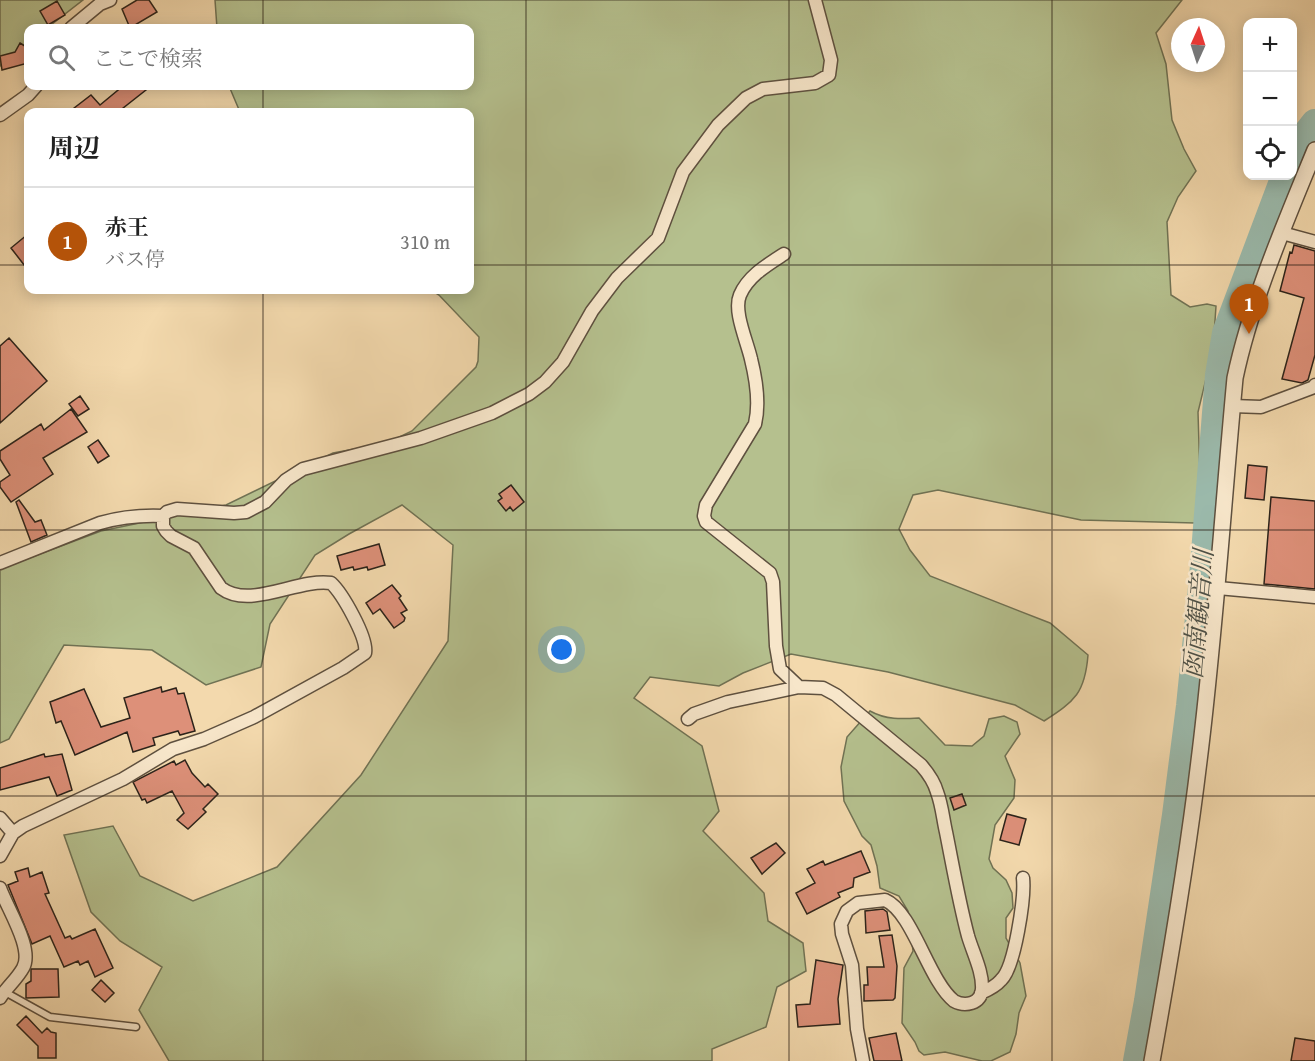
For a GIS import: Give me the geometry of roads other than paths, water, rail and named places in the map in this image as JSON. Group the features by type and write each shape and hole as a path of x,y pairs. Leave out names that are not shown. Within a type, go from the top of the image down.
{"street":[{"path":"75,24 100,4 110,0"},
{"path":"0,563 100,523 128,517 163,516 177,509 246,512 265,502 286,480 303,469 402,444 459,425 511,404 537,388 563,362 592,311 617,278 658,238 683,172 718,125 747,98 763,89 815,83 830,75 831,60 815,0"},
{"path":"0,115 32,90"},
{"path":"1152,1061 1175,935 1198,774 1218,588 1235,378 1242,346 1282,233 1315,150"},
{"path":"1282,233 1315,242"},
{"path":"784,254 762,268 748,281 739,296 737,310 752,360 758,413 755,424 706,505 704,516 706,522 770,573 773,582 776,646 780,669 799,687"},
{"path":"1232,406 1261,407 1315,386"},
{"path":"0,856 13,833 123,779 173,749 204,740 254,717 343,668 365,653 366,645 362,633 331,583 315,583 253,594 238,595 226,592 194,548 166,531 163,526 163,516"},
{"path":"1218,588 1315,597"},
{"path":"688,719 694,714 728,702 799,687 823,688 836,695 921,765 931,776 938,793 968,936 980,972 981,993 978,999 970,1005 954,1001 932,969 897,908 885,900 858,903 847,911 841,924 852,965 856,1029 863,1061"},
{"path":"0,818 13,833"},
{"path":"981,993 1002,980 1007,972 1024,899 1023,878"},
{"path":"0,888 26,956 22,969 2,995"}],"lane":[{"path":"2,995 50,1017 136,1027"}],"waterway":[{"name":"函南観音川","path":"1297,146 1315,123"},
{"name":"函南観音川","path":"1137,1061 1176,815 1190,706 1219,375 1226,333 1283,180"}],"place":[{"name":"赤王","path":"1249,334"}]}
